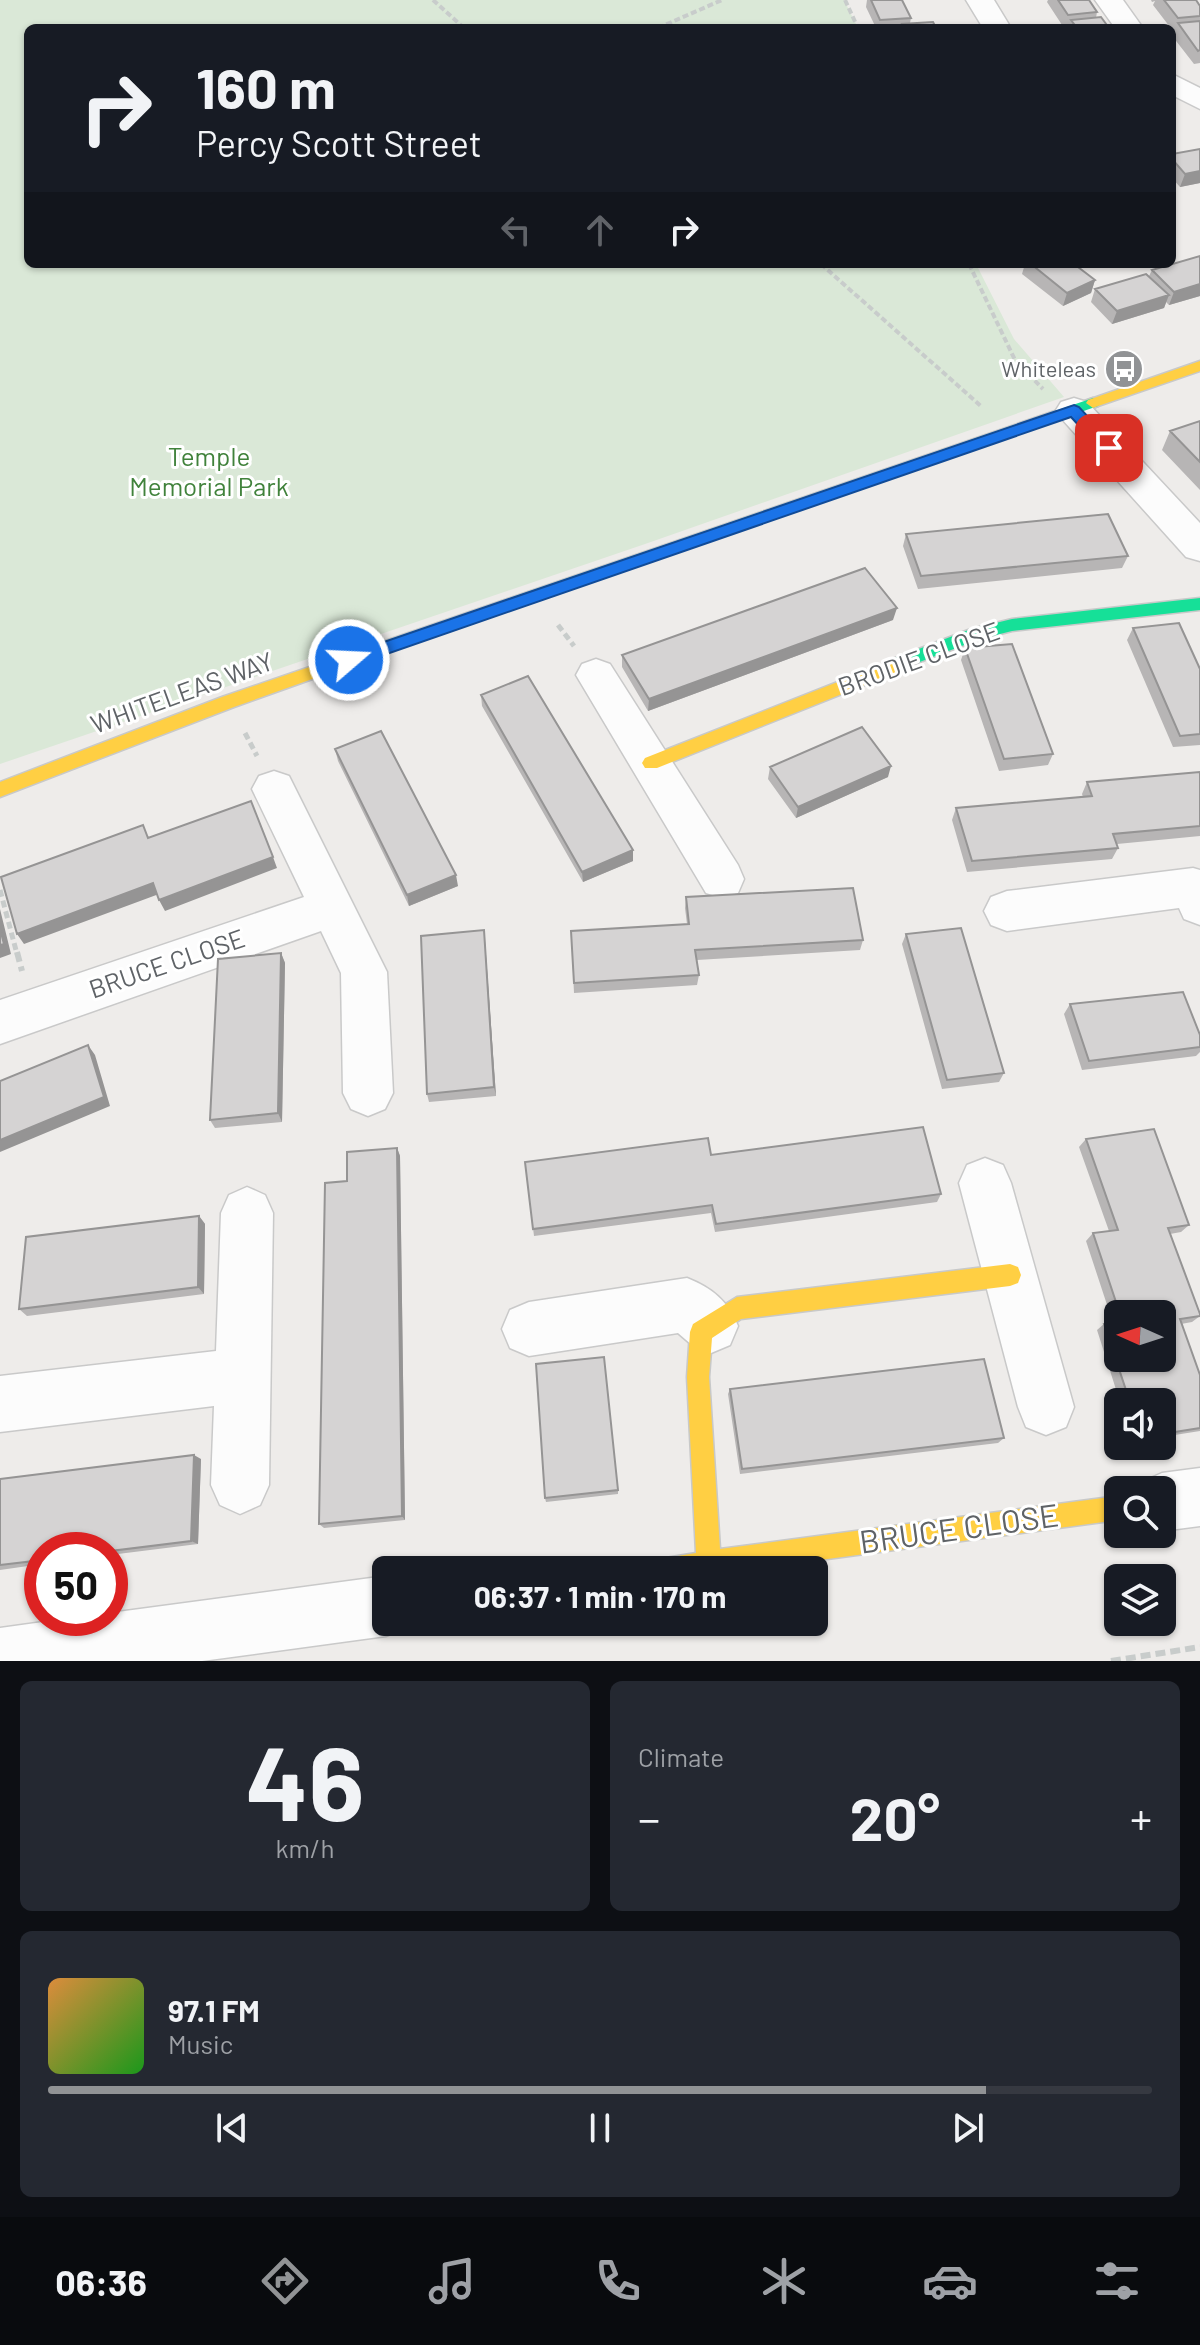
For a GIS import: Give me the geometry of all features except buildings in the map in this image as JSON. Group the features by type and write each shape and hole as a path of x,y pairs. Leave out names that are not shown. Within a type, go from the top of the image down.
{"main road":[{"name":"WHITELEAS WAY","path":"0,790 228,702 1200,366"},
{"name":"BRODIE CLOSE","path":"651,763 977,633 1012,625 1200,604"},
{"path":"709,1556 698,1377 701,1332 737,1308 1010,1275"},
{"name":"BRUCE CLOSE","path":"761,1556 1104,1510"}],"street":[{"path":"980,0 995,24"},
{"path":"1109,0 1126,24"},
{"path":"1176,85 1200,100"},
{"path":"1070,412 1200,547"},
{"path":"596,675 722,879"},
{"path":"274,789 364,972 368,1093"},
{"path":"1007,911 1193,887 1200,905"},
{"name":"BRUCE CLOSE","path":"16,1016 333,907"},
{"path":"985,1183 1046,1407"},
{"path":"240,1485 247,1213"},
{"path":"529,1329 687,1305 711,1326"},
{"path":"0,1404 243,1375"},
{"path":"1176,1500 1200,1497"},
{"path":"0,1658 372,1608"}],"path":[{"path":"433,0 460,24"},
{"path":"667,24 722,0"},
{"path":"845,0 856,24"},
{"path":"826,268 1010,432"},
{"path":"971,268 1015,360 1070,412"},
{"path":"535,596 596,675"},
{"path":"228,702 274,789"},
{"path":"0,890 16,1016"},
{"path":"1111,1661 1200,1647"}],"green space":[{"name":"Temple Memorial Park","path":"0,0 844,0 856,24 24,24 24,268 978,268 1014,339 1064,397 0,764"}],"traffic: fast":[{"path":"368,653 1093,403"},
{"path":"896,665 977,633 1012,625 1200,604"}],"traffic: slow":[{"path":"1093,403 1200,366"},
{"path":"0,790 228,702 368,653"},
{"path":"651,763 896,665"},
{"path":"709,1556 698,1377 701,1332 737,1308 1010,1275"},
{"path":"761,1556 1104,1510"}],"place":[{"name":"Whiteleas","path":"1124,369"}],"route":[{"path":"349,660 1074,410 1109,448"}]}
